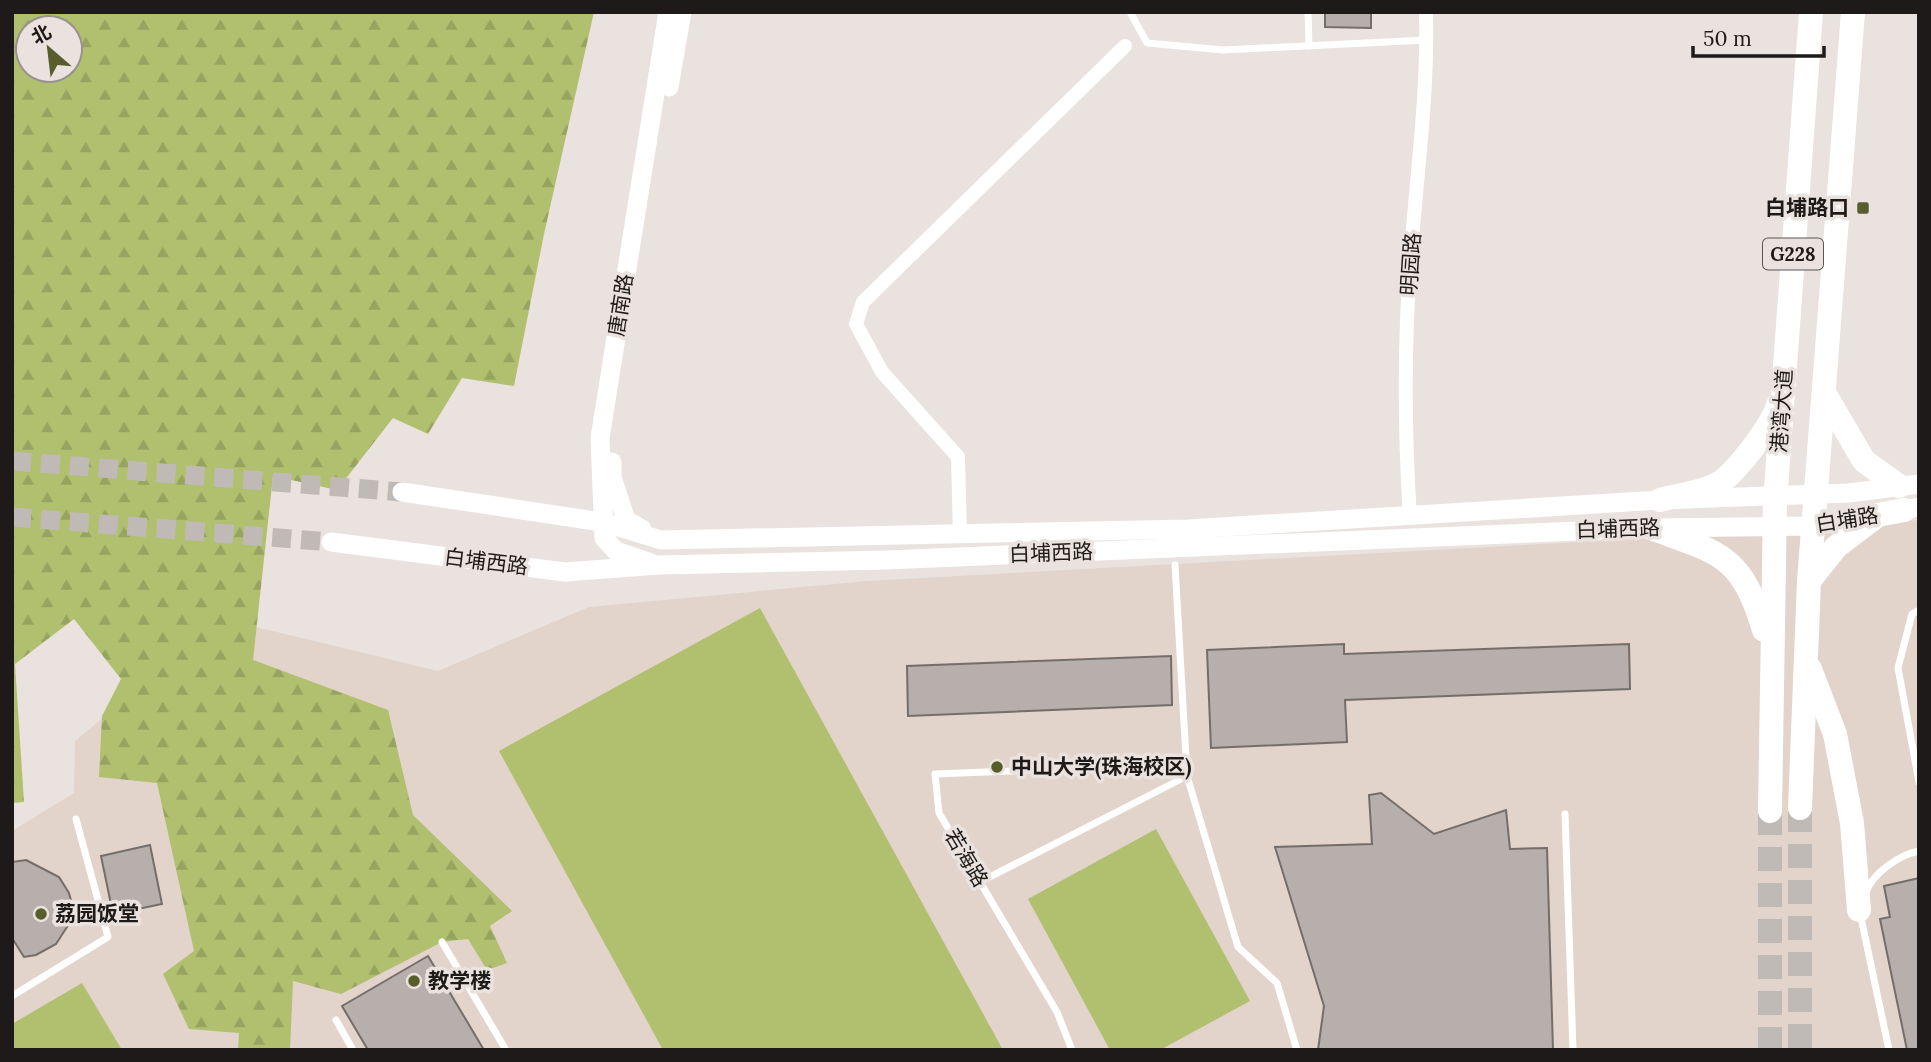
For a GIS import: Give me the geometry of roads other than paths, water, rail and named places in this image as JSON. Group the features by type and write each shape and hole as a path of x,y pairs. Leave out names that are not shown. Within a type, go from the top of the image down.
{"highway":[{"name":"港湾大道","path":"1770,811 1774,528 1811,12"},
{"name":"港湾大道","path":"1800,808 1809,581 1826,396 1853,12"},
{"path":"1788,320 1800,347 1812,351 1824,343 1831,320"},
{"path":"1660,500 1719,483 1753,448 1776,415 1783,387"},
{"path":"1809,581 1836,547 1878,515 1910,497 1864,461 1826,396"},
{"path":"1651,528 1700,546 1735,567 1754,598 1772,654"},
{"path":"1806,659 1835,734 1852,823 1859,910"}],"main road":[{"name":"唐南路","path":"659,565 616,551 604,538 600,438 668,12"},
{"name":"唐南路","path":"661,540 626,520 612,477 611,427 682,12"},
{"name":"白埔西路","path":"402,492 602,522 661,540 1189,529 1741,497"},
{"name":"白埔路","path":"1741,497 1818,493 1910,497"},
{"name":"白埔路","path":"1774,528 1814,526 1910,497"},
{"name":"白埔西路","path":"331,542 565,572 659,565 900,560 1651,528 1774,528"}],"street":[{"name":"明园路","path":"1410,517 1406,455 1407,332 1426,100 1426,12"},
{"path":"960,535 958,457 882,372 856,324 863,302 1125,46"}],"lane":[{"path":"1130,12 1147,43 1223,50 1427,40"},
{"path":"1308,12 1310,46"},
{"path":"1175,565 1187,776 1238,947 1277,983 1297,1050"},
{"path":"1919,610 1912,614 1898,668 1919,782"},
{"name":"若海路","path":"1062,769 935,774 939,813 1057,1012 1072,1050"},
{"path":"980,882 1187,776"},
{"path":"1564,814 1573,1050"},
{"path":"12,996 108,937 76,819"},
{"path":"1889,1050 1859,910 1870,880 1907,854 1919,851"},
{"path":"442,942 506,1050"},
{"path":"336,1020 353,1050"}],"tunnel":[{"path":"12,461 402,492"},
{"path":"12,517 331,542"},
{"path":"1800,808 1800,1050"},
{"path":"1770,811 1770,1050"}],"place":[{"name":"白埔路口","path":"1863,208"},
{"name":"中山大学(珠海校区)","path":"997,767"},
{"name":"荔园饭堂","path":"41,914"},
{"name":"教学楼","path":"414,981"}]}
